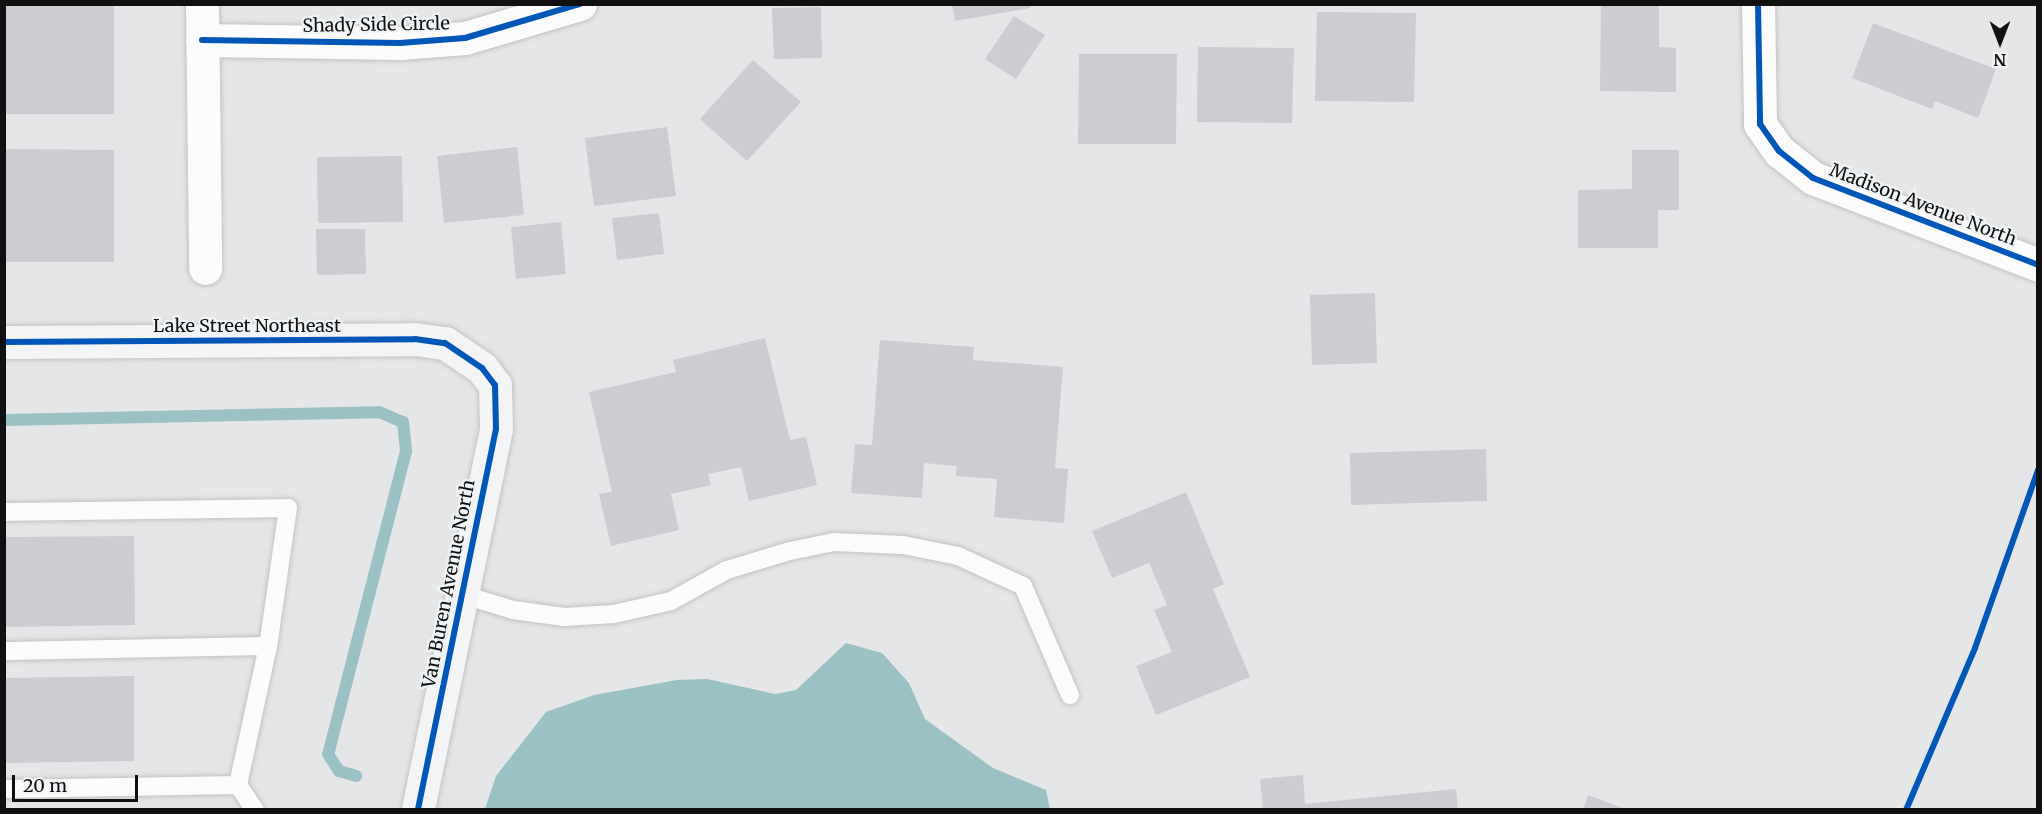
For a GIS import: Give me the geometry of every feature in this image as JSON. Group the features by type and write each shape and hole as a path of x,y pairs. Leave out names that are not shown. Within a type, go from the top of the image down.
{"street":[{"path":"202,4 205,268"},
{"name":"Shady Side Circle","path":"202,40 400,43 465,38 580,4"},
{"name":"Madison Avenue North","path":"1758,4 1760,124 1779,151 1813,178 2037,265"},
{"name":"Lake Street Northeast","path":"4,342 415,339 445,343 482,368"},
{"name":"Van Buren Avenue North","path":"418,810 464,595 498,404 495,386 482,368"}],"lane":[{"path":"4,512 288,508 268,646 237,785 255,810"},
{"path":"464,595 524,612 615,614 671,601 727,570 790,551 834,542 903,545 958,556 1023,586 1070,695"},
{"path":"4,651 268,646"},
{"path":"4,789 237,785"}],"water":[{"path":"846,643 882,653 909,683 925,719 993,768 1046,790 1050,809 485,809 496,776 546,712 594,695 677,680 707,679 775,694 796,690"}],"building":[{"path":"4,4 114,4 114,114 4,114"},
{"path":"952,4 1030,4 1030,8 955,21"},
{"path":"1601,4 1659,4 1659,47 1676,48 1676,92 1600,91"},
{"path":"821,7 822,58 774,59 772,8"},
{"path":"1317,12 1416,13 1414,102 1315,101"},
{"path":"1014,16 1045,35 1016,79 985,59"},
{"path":"1873,23 1996,69 1978,118 1935,101 1932,109 1852,78"},
{"path":"1198,47 1294,48 1292,123 1197,122"},
{"path":"1079,54 1177,54 1176,144 1078,144"},
{"path":"753,60 801,102 747,161 700,119"},
{"path":"667,127 676,196 594,206 585,138"},
{"path":"517,147 524,215 444,223 437,156"},
{"path":"4,149 114,150 114,262 4,262"},
{"path":"1632,150 1679,150 1679,210 1658,210 1658,248 1578,248 1578,190 1632,189"},
{"path":"402,156 403,222 318,223 317,157"},
{"path":"659,213 664,254 617,260 612,218"},
{"path":"561,222 566,274 516,279 511,227"},
{"path":"316,229 365,229 366,274 317,275"},
{"path":"1375,293 1377,363 1312,365 1310,295"},
{"path":"765,338 790,440 806,437 817,485 749,501 741,467 708,474 711,485 671,494 679,530 611,546 599,494 612,492 589,392 676,372 673,360"},
{"path":"880,340 974,347 973,360 1063,367 1055,468 1068,469 1064,523 994,517 997,479 956,476 957,466 924,463 922,498 851,493 855,444 872,445"},
{"path":"1486,449 1487,501 1351,505 1350,453"},
{"path":"1186,492 1224,584 1213,589 1250,677 1156,715 1136,666 1172,652 1154,610 1167,605 1149,563 1112,578 1092,531"},
{"path":"134,536 135,625 4,627 4,537"},
{"path":"134,676 134,761 5,763 5,678"},
{"path":"1303,775 1305,804 1456,789 1458,810 1263,810 1260,779"},
{"path":"1588,795 1625,809 1625,810 1583,810"}],"waterway":[{"path":"4,420 379,412 403,422 406,451 328,754 339,771 356,776"}],"cycle path":[{"path":"202,40 400,43 465,38 580,4"},
{"path":"1758,4 1760,124 1779,151 1813,178 2038,265"},
{"path":"4,342 415,339 445,343 482,368 495,385 496,429 418,810"},
{"path":"1906,810 1975,648 2038,470"}]}
